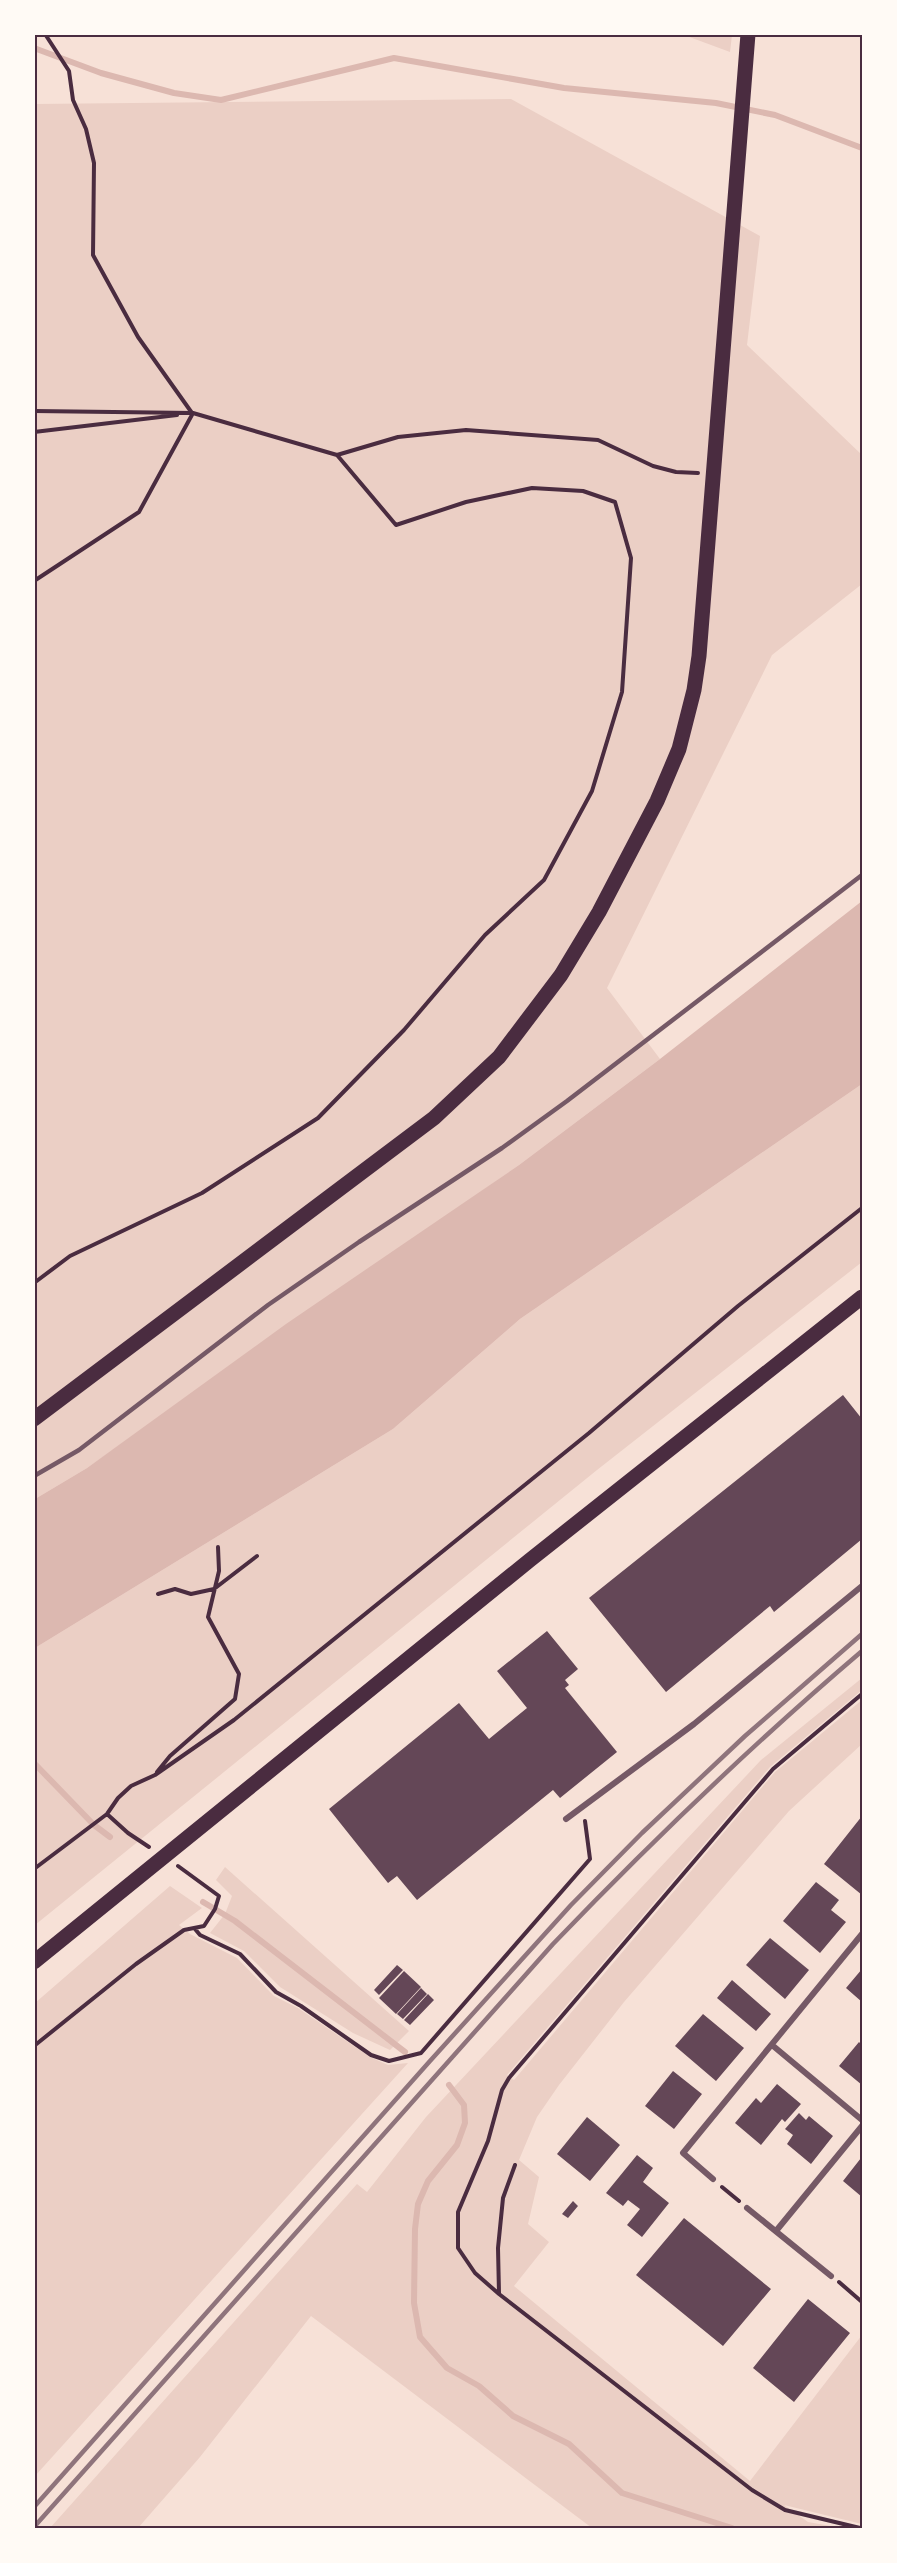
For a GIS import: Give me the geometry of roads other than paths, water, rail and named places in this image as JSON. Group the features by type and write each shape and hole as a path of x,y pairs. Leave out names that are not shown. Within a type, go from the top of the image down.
{"main road":[{"path":"34,1419 434,1118 499,1057 539,1006 599,912 657,801 679,748 694,690 699,656 748,34"},
{"path":"34,1962 539,1553 862,1297"}],"street":[{"path":"566,1819 694,1724 862,1587"},
{"path":"712,2179 683,2152 862,1934"},
{"path":"772,2045 862,2120"},
{"path":"776,2231 862,2126"},
{"path":"747,2208 831,2276"}],"lane":[{"path":"34,1476 80,1450 268,1305 502,1148 567,1101 862,875"}],"waterway":[{"path":"34,48 101,73 174,93 221,100 394,58 564,88 716,103 775,115 862,148"},
{"path":"34,1763 94,1825 110,1837"},
{"path":"203,1902 235,1921 405,2052"},
{"path":"449,2085 464,2105 465,2123 457,2145 428,2181 418,2204 415,2229 414,2303 420,2337 447,2368 479,2386 513,2416 569,2444 622,2493 732,2528"}],"railway":[{"path":"34,2507 571,1905 642,1833 745,1736 862,1634"},
{"path":"34,2527 553,1944 704,1793 862,1651"}]}
